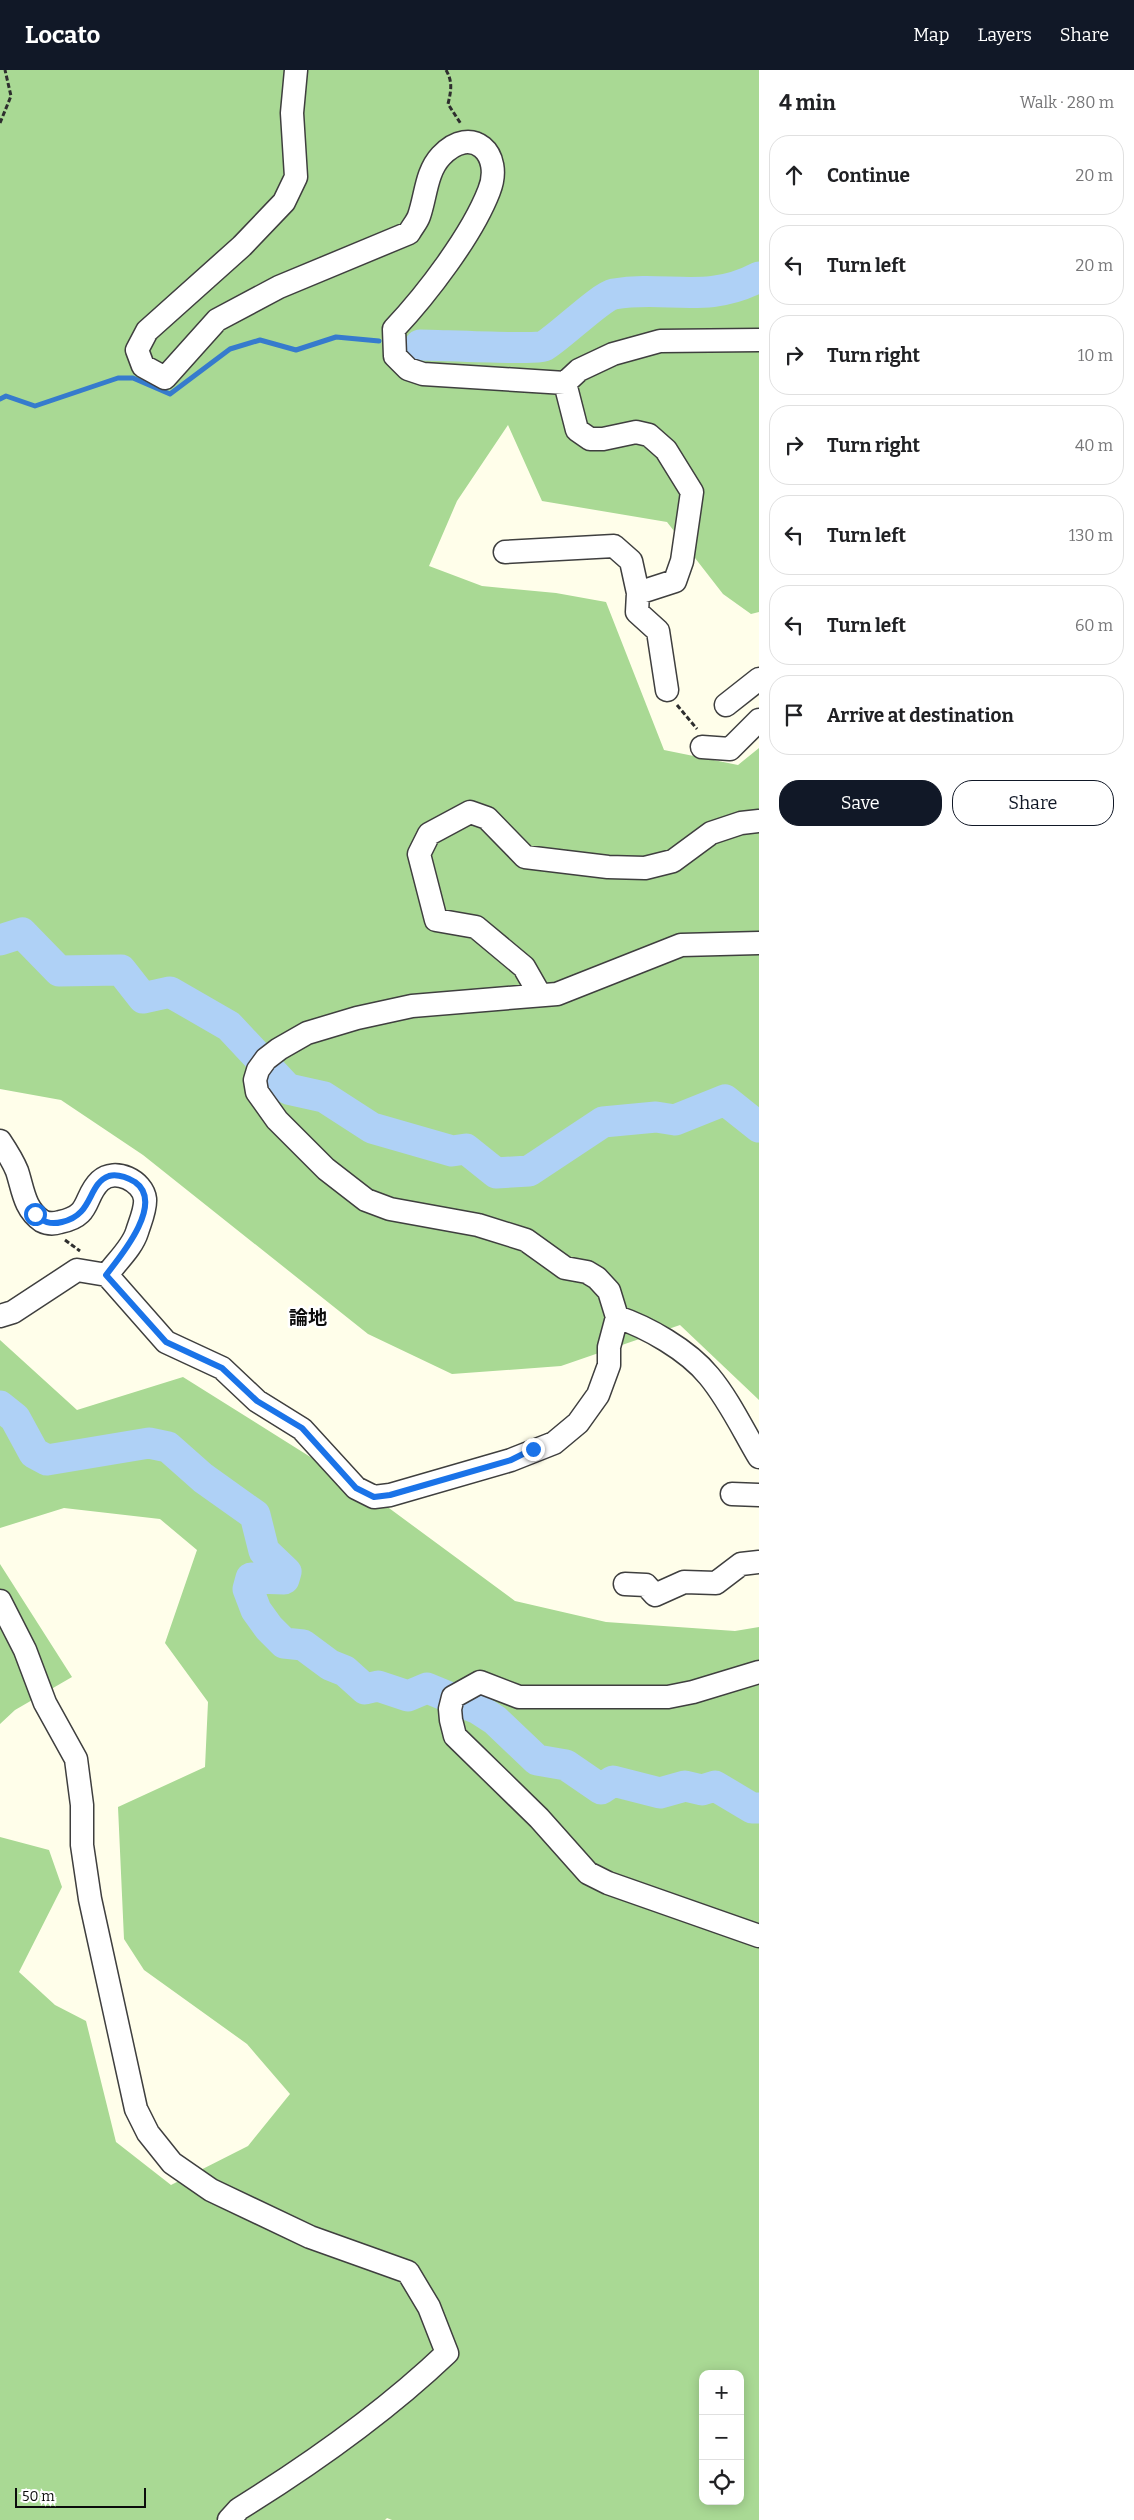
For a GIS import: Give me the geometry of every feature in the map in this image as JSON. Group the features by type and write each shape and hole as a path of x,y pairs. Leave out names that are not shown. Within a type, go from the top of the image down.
{"street":[{"path":"296,70 292,113 296,177 284,202 264,223 147,331 137,350 143,366 165,378 217,320 279,287 409,233 418,217 433,168 442,156 459,143 481,144 488,152 494,173 490,190 473,226 413,309 394,329 395,356 408,369 423,374 565,383 579,370 613,354 660,342 759,340"},
{"path":"565,383 578,430 590,439 603,439 636,432 649,435 666,450 692,492 682,561 675,581 638,593"},
{"path":"505,552 614,546 632,561 638,593 637,612 658,632 667,690"},
{"path":"726,705 759,679"},
{"path":"702,747 730,749 759,720"},
{"path":"540,996 524,967 476,926 436,920 419,854 429,834 470,812 487,818 526,857 591,866 645,868 673,861 711,833 741,823 759,821"},
{"path":"0,1316 13,1312 77,1270 106,1275 166,1342 222,1368 257,1401 302,1428 356,1488 374,1497 390,1495 511,1460 533,1449 554,1443 578,1423 598,1395 609,1365 609,1347 617,1316 609,1291 597,1278 587,1272 565,1268 526,1240 478,1226 390,1209 366,1200 326,1169 277,1120 258,1092 255,1080 258,1070 266,1058 278,1049 323,1027 412,1006 557,994 681,945 759,943"},
{"path":"0,1141 17,1170 21,1190 28,1206 42,1221 52,1224 77,1217 85,1209 100,1181 111,1175 130,1179 140,1186 145,1199 144,1212 135,1238 106,1275"},
{"path":"617,1316 640,1324 696,1362 719,1390 759,1457"},
{"path":"732,1494 759,1495"},
{"path":"625,1584 646,1584 655,1595 684,1582 716,1583 741,1564 759,1562"},
{"path":"0,1601 25,1650 45,1703 76,1759 82,1805 82,1845 90,1899 136,2109 148,2133 172,2163 211,2190 310,2237 408,2272 429,2307 446,2353 386,2407 320,2457 240,2509 230,2520"},
{"path":"759,1672 693,1692 668,1697 519,1697 480,1682 453,1697 450,1709 455,1736 539,1818 588,1873 608,1883 759,1936"}],"path":[{"path":"0,123 11,96 5,70"},
{"path":"446,70 450,78 451,89 448,104 461,124 484,134 481,144"},
{"path":"667,690 697,730 702,747"}],"green space":[{"path":"0,70 759,70 759,612 751,614 723,594 667,522 542,501 508,425 457,501 429,566 482,586 556,593 606,602 664,750 738,765 759,748 759,1400 680,1325 561,1366 452,1374 368,1334 143,1155 61,1100 0,1089"},
{"path":"0,1340 77,1410 183,1377 374,1497 515,1601 606,1622 735,1631 759,1627 759,2520 392,2520 387,2518 385,2520 0,2520 0,1837 49,1850 62,1887 19,1972 55,2005 86,2021 116,2142 171,2185 248,2146 290,2094 247,2044 144,1970 124,1939 118,1807 205,1767 208,1702 165,1643 197,1550 160,1519 64,1508 0,1528"},
{"path":"0,1564 72,1677 15,1710 0,1724"}],"waterway":[{"path":"420,345 544,346 600,302 614,294 652,291 704,292 740,285 759,277"},
{"path":"0,399 6,396 35,406 118,378 133,378 170,394 230,349 260,340 296,350 336,337 379,341"},
{"path":"411,344 420,345"},
{"path":"0,940 22,933 59,971 121,970 143,998 170,992 229,1026 288,1089 324,1097 372,1128 452,1151 466,1149 496,1173 529,1171 603,1122 656,1117 675,1120 725,1100 759,1127"},
{"path":"0,1406 15,1418 34,1453 47,1460 149,1443 168,1447 203,1478 255,1515 264,1551 286,1572 284,1579 251,1578 248,1589 256,1610 269,1628 284,1643 303,1645 330,1665 345,1671 365,1689 378,1686 408,1696 427,1688 478,1709 495,1720 537,1760 566,1765 601,1789 613,1781 660,1793 685,1786 702,1790 715,1786 752,1808 759,1808"}],"district":[{"name":"論地","path":"308,1317"}],"route":[{"path":"35,1214 42,1221 52,1224 77,1217 85,1209 100,1181 111,1175 130,1179 140,1186 145,1199 144,1212 135,1238 106,1275 166,1342 222,1368 257,1401 302,1428 356,1488 374,1497 390,1495 511,1460 533,1449"}]}
